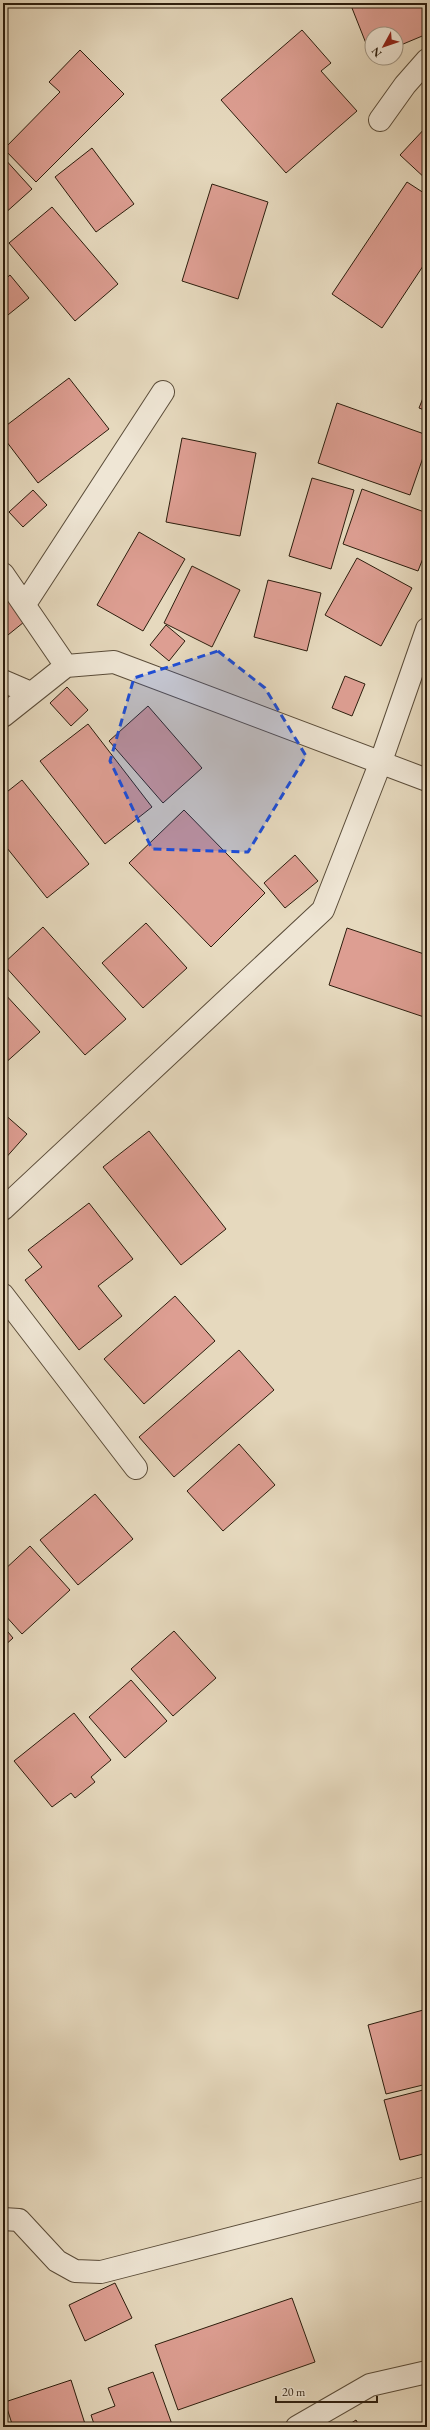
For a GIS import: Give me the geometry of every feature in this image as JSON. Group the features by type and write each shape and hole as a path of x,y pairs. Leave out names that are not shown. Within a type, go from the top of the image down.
{"street":[{"path":"380,120 405,85 427,60"},
{"path":"24,604 163,392"},
{"path":"3,574 66,666"},
{"path":"3,1209 323,910 380,764 427,629"},
{"path":"3,716 66,666 114,662 380,764 427,780"},
{"path":"3,681 31,693"},
{"path":"3,1295 136,1468"},
{"path":"3,2219 19,2220 57,2261 75,2271 101,2272 427,2188"},
{"path":"297,2427 370,2385 427,2372"}],"highlighted area":[{"path":"218,651 265,688 306,756 248,852 152,849 110,761 134,678"}],"building":[{"path":"350,3 426,3 427,34 404,44 404,26 364,26 364,38"},
{"path":"302,30 331,63 321,71 357,111 286,173 221,100"},
{"path":"80,50 124,94 36,182 4,149 60,92 49,82"},
{"path":"427,126 427,180 400,155"},
{"path":"92,148 134,204 96,232 55,177"},
{"path":"3,157 32,189 3,215"},
{"path":"407,182 427,195 427,260 382,328 332,294"},
{"path":"212,184 268,202 238,299 182,281"},
{"path":"52,207 118,284 75,321 9,243"},
{"path":"10,275 29,298 3,319 3,281"},
{"path":"69,378 109,429 38,483 3,437 3,428"},
{"path":"427,388 427,411 419,408"},
{"path":"337,403 427,435 427,446 410,495 318,463"},
{"path":"182,438 256,453 240,536 166,522"},
{"path":"312,478 354,490 331,569 289,556"},
{"path":"362,489 427,513 427,548 418,571 343,544"},
{"path":"33,490 47,505 23,527 9,512"},
{"path":"139,532 185,559 143,631 97,605"},
{"path":"357,558 412,588 381,646 325,615"},
{"path":"192,566 240,590 212,647 164,623"},
{"path":"268,580 321,593 307,651 254,637"},
{"path":"3,585 29,618 3,639"},
{"path":"166,625 185,641 169,661 150,645"},
{"path":"345,676 365,684 352,716 332,708"},
{"path":"67,687 88,710 71,726 50,703"},
{"path":"148,706 202,768 163,803 109,741"},
{"path":"88,724 152,807 105,844 40,761"},
{"path":"22,780 89,864 47,898 3,843 3,795"},
{"path":"184,810 265,893 211,947 129,863"},
{"path":"295,855 318,881 285,908 264,883"},
{"path":"146,923 187,968 143,1008 102,963"},
{"path":"43,927 126,1019 85,1055 3,964"},
{"path":"347,928 427,955 427,1018 329,985"},
{"path":"3,992 40,1032 3,1065"},
{"path":"3,1113 27,1134 3,1161"},
{"path":"149,1131 226,1229 181,1265 103,1167"},
{"path":"89,1203 133,1259 98,1286 122,1316 79,1350 25,1280 42,1267 28,1250"},
{"path":"175,1296 215,1341 144,1404 104,1359"},
{"path":"239,1350 274,1390 174,1477 139,1437"},
{"path":"239,1444 275,1485 223,1531 187,1491"},
{"path":"95,1494 133,1539 78,1585 40,1540"},
{"path":"30,1546 70,1590 22,1634 3,1613 3,1571"},
{"path":"3,1626 13,1638 3,1647"},
{"path":"174,1631 216,1678 173,1716 131,1669"},
{"path":"131,1680 167,1721 125,1758 89,1717"},
{"path":"74,1713 111,1760 91,1777 95,1782 75,1798 71,1793 52,1807 14,1761"},
{"path":"427,2009 427,2084 386,2094 368,2025"},
{"path":"427,2089 427,2153 400,2160 384,2100"},
{"path":"115,2283 132,2318 85,2341 69,2305"},
{"path":"292,2298 315,2362 178,2410 155,2345"},
{"path":"153,2372 173,2427 95,2427 91,2415 115,2406 108,2388"},
{"path":"71,2380 86,2427 13,2427 5,2402"},
{"path":"356,2420 360,2427 345,2427"}]}
